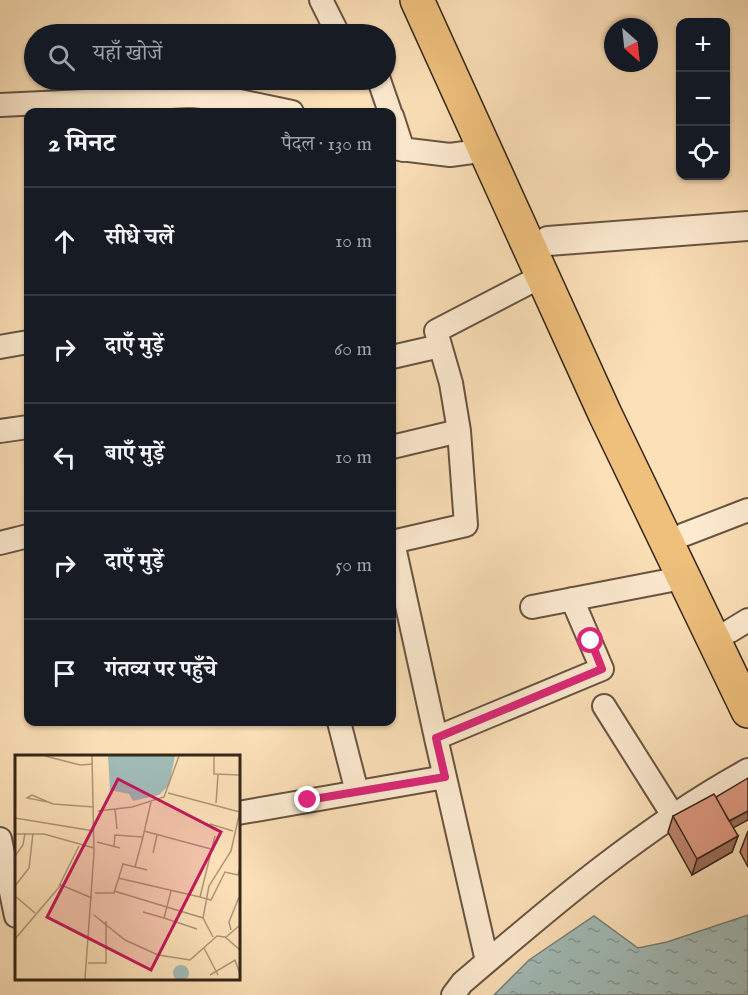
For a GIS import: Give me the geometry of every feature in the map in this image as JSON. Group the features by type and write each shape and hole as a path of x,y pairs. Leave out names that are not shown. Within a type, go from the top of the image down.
{"highway":[{"path":"417,0 682,578 748,711"},
{"path":"441,0 548,241 683,535 739,626 748,666"}],"street":[{"path":"321,0 333,24"},
{"path":"383,90 389,108"},
{"path":"0,105 191,96 235,100 273,108"},
{"path":"397,149 450,154 487,150"},
{"path":"548,241 748,226"},
{"path":"396,541 466,525 459,431 451,383 436,331 542,276"},
{"path":"0,347 24,343"},
{"path":"396,356 440,346"},
{"path":"0,431 24,428"},
{"path":"396,446 459,431"},
{"path":"683,535 748,510"},
{"path":"0,543 24,537"},
{"path":"396,560 487,961"},
{"path":"532,607 682,578"},
{"path":"436,738 602,669 572,599"},
{"path":"604,706 674,817"},
{"path":"340,726 357,792"},
{"path":"453,995 462,983 487,961 583,881 674,817 748,770"},
{"path":"240,813 445,777"},
{"path":"0,839 12,866 15,904"}],"water":[{"path":"748,915 748,995 494,995 529,960 594,916 638,948 667,942"}],"building":[{"path":"748,778 748,811 729,821 716,797"},
{"path":"714,794 738,836 697,859 673,816"}],"route":[{"path":"308,800 445,777 436,738 602,669 591,641"}]}
